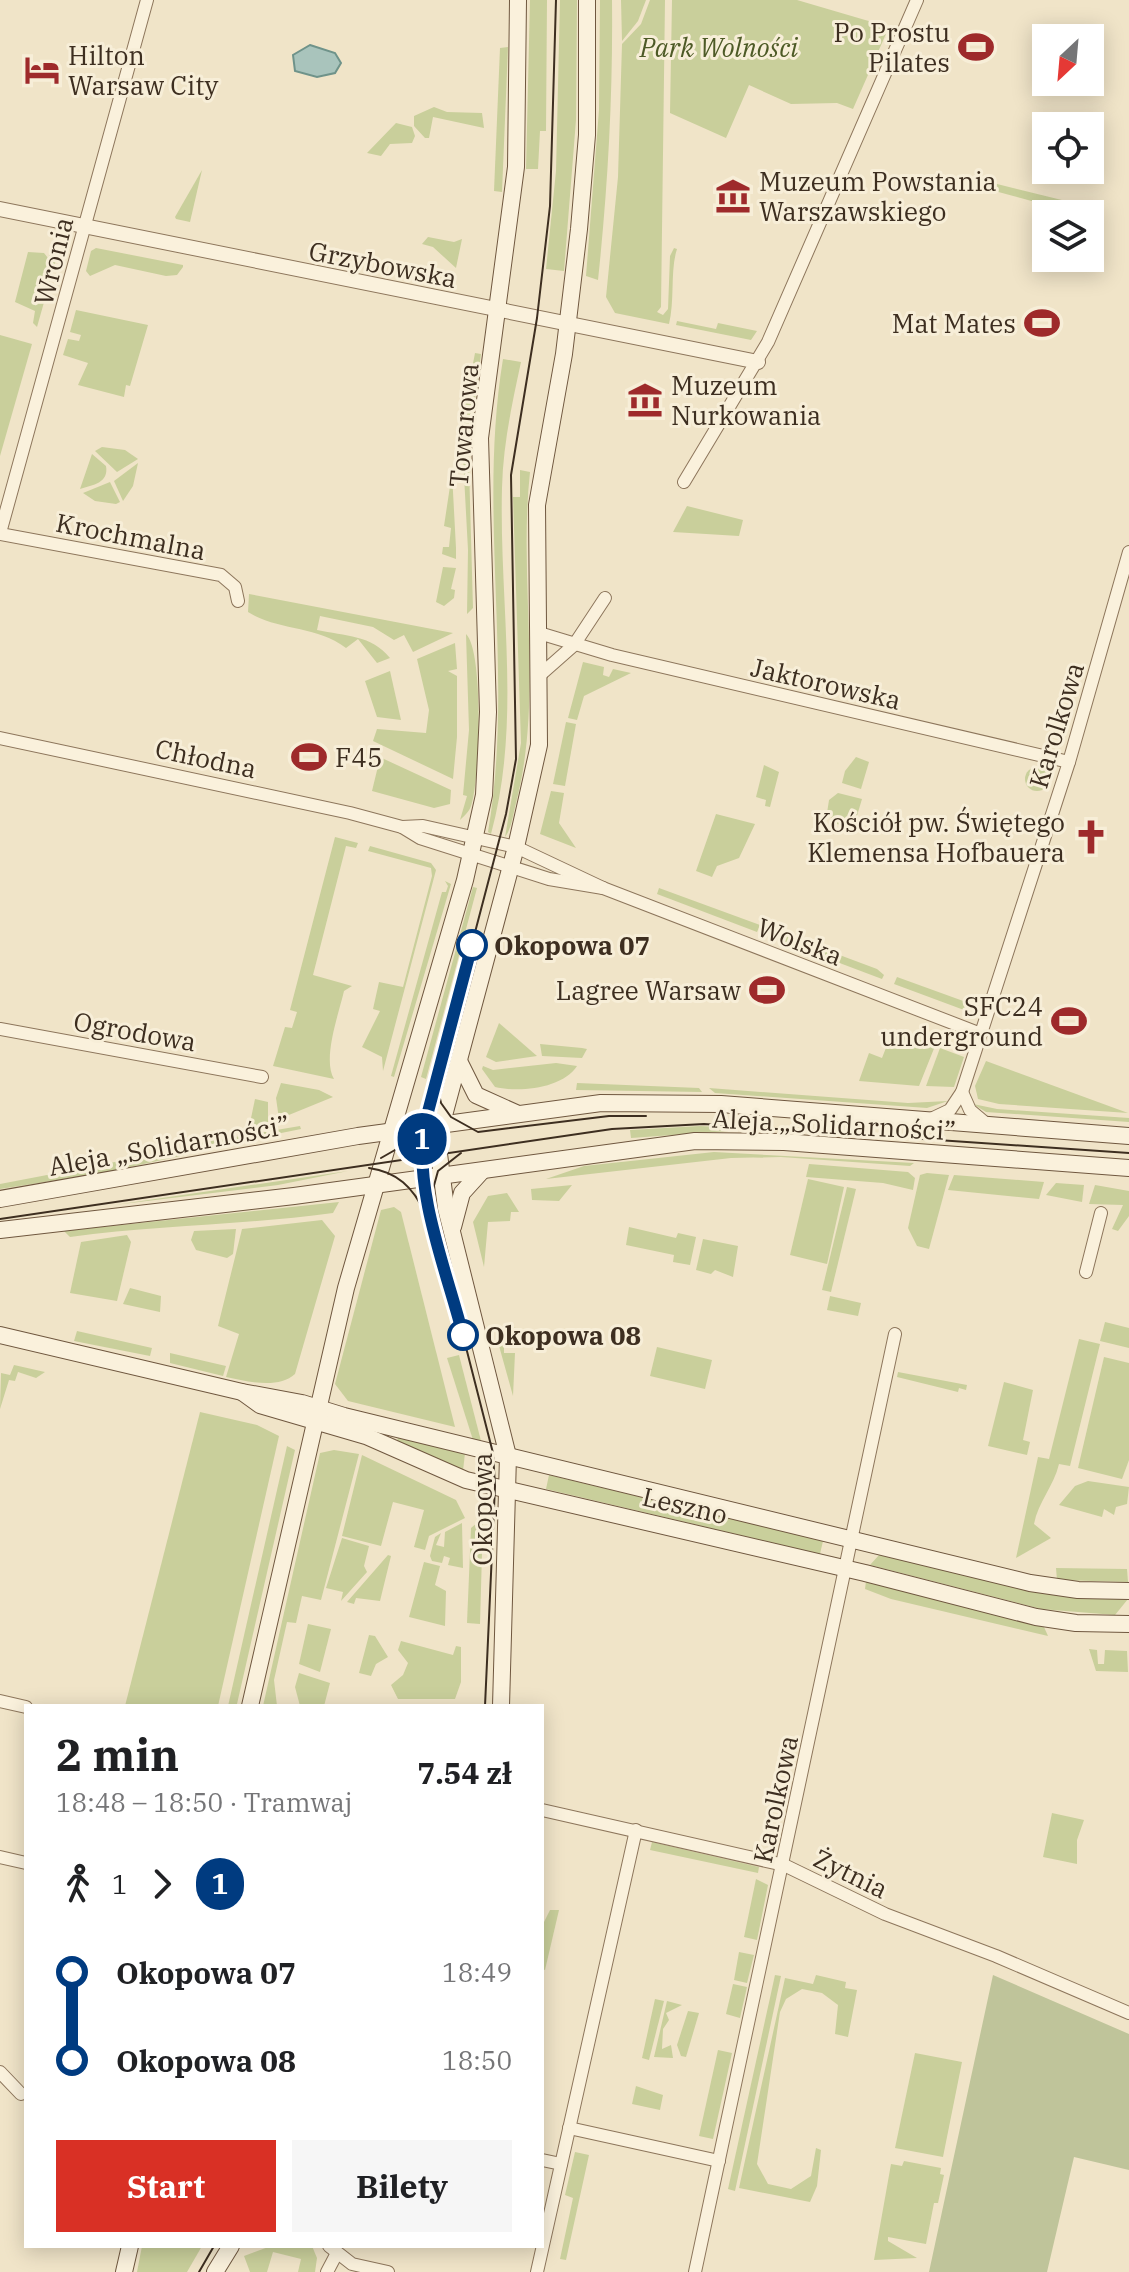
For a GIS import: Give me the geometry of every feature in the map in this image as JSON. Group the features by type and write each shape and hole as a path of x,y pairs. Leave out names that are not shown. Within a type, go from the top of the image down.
{"main road":[{"name":"Towarowa","path":"473,845 488,753 480,451 499,311 518,125 518,0"},
{"path":"441,1125 535,770 540,675 538,490 568,324 587,135 587,0"},
{"path":"250,1704 346,1288 394,1131 473,845"},
{"path":"459,1061 476,1095 519,1114"},
{"name":"Aleja „Solidarności”","path":"0,1199 394,1131 601,1103 650,1101 931,1119 1129,1136"},
{"name":"Okopowa","path":"441,1125 442,1176 451,1232 508,1456 510,1489 501,1704"},
{"name":"Aleja „Solidarności”","path":"377,1185 717,1140 1129,1168"},
{"path":"451,1232 462,1193 482,1171"},
{"path":"0,1230 377,1185"},
{"name":"Leszno","path":"0,1335 242,1392 260,1405 508,1456 1039,1585 1129,1591"},
{"name":"Leszno","path":"316,1415 458,1477 846,1568 1047,1619 1129,1624"},
{"path":"124,2272 130,2248"},
{"path":"215,2272 230,2248"}],"street":[{"name":"Wronia","path":"0,533 147,0"},
{"path":"684,482 758,362 917,0"},
{"name":"Grzybowska","path":"0,209 758,362"},
{"name":"Krochmalna","path":"0,533 221,575 235,587 238,601"},
{"name":"Karolkowa","path":"931,1119 950,1110 962,1092 1069,762 1129,552"},
{"path":"540,675 574,645 605,598"},
{"name":"Jaktorowska","path":"539,633 574,645 1069,762"},
{"name":"Chłodna","path":"0,738 202,779 402,827 411,825 473,845 491,859"},
{"name":"Chłodna","path":"473,845 496,841"},
{"name":"Wolska","path":"496,841 516,847 603,888 981,1034"},
{"name":"Wolska","path":"491,859 549,879 603,888"},
{"name":"Ogrodowa","path":"0,1029 262,1077"},
{"path":"962,1092 970,1110 989,1126"},
{"path":"1086,1272 1101,1213"},
{"name":"Karolkowa","path":"695,2272 895,1334"},
{"path":"0,1701 24,1707"},
{"name":"Żytnia","path":"544,1810 784,1865 875,1910 1129,2013"},
{"path":"544,2240 636,1830"},
{"path":"0,1857 24,1863"},
{"path":"0,2072 21,2094"},
{"path":"569,2128 719,2161"},
{"path":"544,2160 561,2164"},
{"path":"537,2272 542,2248"},
{"path":"327,2272 333,2250 358,2266 388,2272"}],"green space":[{"path":"530,0 547,0 546,131 540,131 538,169 526,169"},
{"path":"560,0 577,0 576,120 564,271 546,269 556,171"},
{"path":"600,0 612,0 612,35 605,210 598,280 586,276 599,110"},
{"path":"621,0 646,0 638,21 622,41"},
{"path":"650,0 665,0 661,307 657,312 663,315 668,309 670,256 674,248 677,249 669,324 615,313 606,297 618,177 622,44 641,24"},
{"name":"Park Wolności","path":"672,0 797,0 889,27 853,109 837,103 791,104 749,85 726,138 670,113"},
{"path":"508,47 502,192 494,191 500,48"},
{"path":"434,107 447,112 482,113 484,128 433,117 429,138 425,138 414,126 414,116"},
{"path":"396,123 412,127 415,136 412,143 390,144 381,156 367,153"},
{"path":"202,170 190,222 176,219 175,217"},
{"path":"993,183 1062,200 1032,201 991,190"},
{"path":"428,237 454,242 462,239 456,268 433,247 422,244"},
{"path":"96,248 183,267 177,275 166,276 115,265 90,276 86,271 91,251"},
{"path":"28,252 44,253 48,258 50,254 55,255 56,260 37,327 33,323 35,311 15,302"},
{"path":"76,310 148,325 124,397 78,385 88,363 63,355 68,339 79,341 81,335 70,332"},
{"path":"677,321 716,329 718,323 757,331 751,340 676,325"},
{"path":"0,335 32,344 0,456"},
{"path":"475,353 481,354 468,452 463,448 465,405"},
{"path":"503,359 521,362 508,425 503,472 507,705 500,791 491,834 488,832 498,714 493,477"},
{"path":"102,447 125,450 138,459 117,472 95,451"},
{"path":"92,454 106,466 105,476 103,480 80,489"},
{"path":"463,457 469,466 473,608 467,614 468,550"},
{"path":"138,463 133,486 123,501 114,481"},
{"path":"520,470 530,472 527,555 530,680 524,762 511,825 505,837 521,743 513,497 520,497"},
{"path":"452,473 456,559 442,554 443,547 449,547 451,528 444,526"},
{"path":"110,482 120,502 116,504 95,501 83,493"},
{"path":"687,506 743,520 739,536 673,532"},
{"path":"443,567 456,568 451,589 455,590 454,598 444,606 436,602"},
{"path":"249,594 453,633 413,652 404,635 394,640 373,627 320,616 317,630 348,635 366,641 383,650 390,658 377,663 358,639 346,648 322,635 272,622 248,612"},
{"path":"466,634 476,665 479,717 474,792 468,812 460,820 467,796 463,795 469,730"},
{"path":"455,643 457,669 448,671 457,676 453,779 373,741 377,729 426,733 429,710 417,659"},
{"path":"583,662 604,667 603,675 609,677 613,669 631,673 584,696 577,720 568,718"},
{"path":"390,671 401,720 377,717 365,681"},
{"path":"566,722 576,724 565,786 553,784"},
{"path":"371,753 451,790 450,804 434,808 372,791 380,758 370,756"},
{"path":"856,757 869,762 861,789 842,783 845,771"},
{"path":"764,765 779,772 770,807 765,806 766,800 756,797"},
{"path":"1037,767 1045,771 1049,779 1045,787 1037,791 1029,787 1025,779 1029,771"},
{"path":"551,791 564,793 559,823 576,848 540,834"},
{"path":"838,793 862,799 853,829 837,824 827,813 829,800"},
{"path":"716,814 755,824 739,858 717,866 712,877 696,871"},
{"path":"335,837 358,843 356,848 346,846 313,975 352,986 344,991 333,1036 330,1060 334,1079 273,1066 285,1027 292,1028 297,1012 290,1010"},
{"path":"370,846 431,863 436,870 383,1071 382,1057 362,1047 380,1011 373,1009 379,982 403,987 432,876 431,868 368,851"},
{"path":"445,881 451,884 394,1077 391,1076 442,892 446,892 448,886"},
{"path":"473,887 477,888 426,1079 421,1077"},
{"path":"659,888 760,925 757,932 657,894"},
{"path":"770,929 877,969 884,975 882,979 768,936"},
{"path":"897,977 966,1002 964,1010 894,984"},
{"path":"499,1023 537,1056 496,1062 486,1057"},
{"path":"893,1030 935,1046 919,1086 859,1081 869,1053 882,1058"},
{"path":"540,1044 587,1049 582,1058 542,1056"},
{"path":"940,1048 964,1057 954,1087 926,1086"},
{"path":"986,1061 1128,1113 999,1104 978,1099 975,1086"},
{"path":"556,1063 577,1066 562,1079 528,1089 495,1087 482,1069 483,1066 493,1070"},
{"path":"281,1083 319,1090 333,1097 279,1119 276,1098"},
{"path":"577,1083 699,1088 702,1092 576,1090"},
{"path":"709,1088 908,1103 948,1101 927,1108 715,1093"},
{"path":"255,1099 268,1102 268,1123 253,1127 250,1123"},
{"path":"973,1104 997,1109 1129,1118 1129,1122 986,1112"},
{"path":"300,1126 301,1129 206,1148 194,1144"},
{"path":"700,1126 756,1129 631,1138 630,1130"},
{"path":"167,1152 183,1152 185,1155 102,1173 0,1189 0,1184"},
{"path":"714,1152 914,1163 910,1166 781,1157 731,1158 546,1179 584,1166"},
{"path":"809,1164 908,1172 915,1178 913,1190 883,1183 806,1177"},
{"path":"348,1171 278,1185 114,1205"},
{"path":"920,1175 949,1175 929,1249 917,1246 908,1228"},
{"path":"954,1175 1044,1182 1039,1199 948,1190"},
{"path":"808,1179 844,1187 827,1264 790,1255"},
{"path":"1056,1183 1084,1185 1082,1202 1046,1195"},
{"path":"572,1185 559,1201 532,1200 531,1189"},
{"path":"1095,1185 1129,1191 1129,1216 1118,1231 1112,1229 1123,1205 1089,1204"},
{"path":"847,1187 856,1189 831,1292 822,1290"},
{"path":"507,1193 519,1212 511,1212 510,1221 488,1222 484,1267 473,1222 488,1196"},
{"path":"339,1202 333,1213 300,1217 70,1237 64,1231"},
{"path":"394,1207 401,1212 455,1427 348,1401 335,1384 381,1210"},
{"path":"322,1220 335,1236 295,1374 272,1383 226,1377 239,1334 218,1326 242,1229"},
{"path":"629,1227 676,1238 678,1233 696,1237 690,1265 673,1262 674,1255 626,1245"},
{"path":"236,1229 233,1254 227,1258 196,1250 191,1240 194,1231"},
{"path":"127,1235 131,1242 117,1301 70,1293 81,1242"},
{"path":"703,1239 738,1246 733,1277 715,1270 711,1274 696,1270"},
{"path":"130,1288 161,1296 160,1312 123,1304"},
{"path":"830,1296 861,1303 858,1316 827,1310"},
{"path":"1105,1322 1129,1328 1129,1348 1100,1341"},
{"path":"503,1326 516,1328 515,1343 504,1343 504,1353 515,1353 513,1396 496,1335"},
{"path":"77,1331 152,1348 150,1356 74,1341"},
{"path":"1079,1339 1100,1344 1070,1466 1059,1464 1036,1516 1034,1524 1051,1538 1016,1558 1038,1457 1049,1459"},
{"path":"657,1347 712,1360 705,1389 650,1376"},
{"path":"170,1353 226,1366 223,1376 170,1363"},
{"path":"459,1355 481,1441 473,1440 447,1358"},
{"path":"1104,1357 1129,1363 1129,1460 1122,1479 1078,1468"},
{"path":"14,1365 45,1372 36,1378 18,1372 15,1381 9,1380 0,1409 1,1373 10,1375"},
{"path":"898,1372 967,1385 966,1390 959,1388 958,1392 897,1377"},
{"path":"1004,1382 1033,1390 1023,1440 1030,1442 1027,1455 988,1446"},
{"path":"200,1412 257,1425 279,1436 218,1704 126,1704"},
{"path":"398,1437 465,1453 463,1471 397,1441"},
{"path":"287,1446 295,1450 237,1704 228,1704"},
{"path":"334,1450 359,1454 321,1600 302,1596 296,1623 287,1622 274,1680 277,1704 263,1704 320,1453"},
{"path":"362,1455 456,1500 465,1518 429,1536 425,1550 414,1547 424,1510 393,1502 381,1546 342,1536"},
{"path":"549,1475 823,1541 820,1554 546,1489"},
{"path":"1088,1481 1129,1487 1127,1504 1116,1507 1114,1515 1104,1509 1102,1517 1059,1505 1075,1486"},
{"path":"483,1518 480,1624 467,1623 471,1528"},
{"path":"462,1523 463,1568 448,1565 450,1558 444,1556 442,1563 432,1561 430,1556 435,1537 441,1533 436,1545 444,1547 445,1532"},
{"path":"342,1538 369,1546 364,1566 367,1572 341,1601 343,1592 326,1588"},
{"path":"388,1555 391,1556 380,1601 356,1598 354,1604 347,1602"},
{"path":"879,1555 1053,1595 1128,1599 1115,1615 1041,1609 870,1565"},
{"path":"424,1562 440,1566 435,1585 446,1591 445,1626 409,1617"},
{"path":"1056,1568 1127,1569 1128,1582 1057,1580"},
{"path":"866,1581 1044,1627 1048,1636 891,1599 865,1589"},
{"path":"308,1624 331,1629 320,1672 299,1664"},
{"path":"369,1635 375,1636 388,1657 376,1664 371,1676 359,1673"},
{"path":"401,1641 453,1655 456,1646 461,1647 461,1682 455,1699 398,1699 391,1685 403,1675 408,1663 398,1650"},
{"path":"1089,1649 1097,1650 1098,1664 1104,1664 1105,1650 1127,1651 1128,1672 1096,1671"},
{"path":"299,1673 330,1683 325,1704 299,1704 295,1687"},
{"path":"1052,1813 1084,1820 1077,1840 1077,1864 1043,1857"},
{"path":"652,1842 759,1867 758,1873 650,1850"},
{"path":"756,1879 768,1885 757,1940 744,1937"},
{"path":"550,1910 559,1910 545,1970 544,1970 544,1922"},
{"path":"739,1952 754,1955 747,1983 734,1980"},
{"path":"775,1975 781,1976 735,2191 728,2189"},
{"path":"816,1975 846,1982 845,1988 857,1990 848,2037 835,2034 838,2005 822,1993 802,1989 786,1999 780,2012 757,2164 768,2184 791,2189 811,2176 816,2148 821,2150 817,2186 810,2202 739,2188 785,1978 813,1984"},
{"path":"993,1975 1129,2034 1129,2170 1074,2157 1047,2272 929,2272"},
{"path":"733,1984 747,1987 740,2018 726,2014"},
{"path":"655,1999 664,2001 649,2060 642,2058"},
{"path":"667,2001 682,2005 666,2013 669,2020 663,2029 662,2049 671,2045 673,2058 654,2057"},
{"path":"688,2011 699,2013 686,2057 681,2056 677,2045"},
{"path":"718,2050 732,2053 713,2139 699,2136"},
{"path":"915,2053 962,2062 943,2157 895,2148"},
{"path":"636,2086 663,2095 660,2110 632,2104"},
{"path":"575,2152 589,2155 566,2260 560,2259 573,2198 565,2195"},
{"path":"904,2161 941,2168 940,2174 944,2175 938,2203 934,2203 926,2244 888,2237 888,2241 917,2258 874,2260 891,2164 902,2166"},
{"path":"142,2248 201,2248 187,2272 137,2272"},
{"path":"266,2248 313,2248 317,2258 315,2272 298,2272 301,2259 273,2252 267,2272 250,2272 244,2256"}],"water":[{"path":"310,45 335,53 341,63 335,73 317,77 295,71 293,55"}],"tram line":[{"path":"485,1704 495,1486 493,1453 423,1179 424,1127 506,814 516,759 511,475 537,318 550,206 556,0"},
{"name":"1","path":"463,1335 423,1179 421,1151 424,1127 472,945"},
{"path":"437,1086 441,1103 451,1117 478,1132 609,1116 646,1116"},
{"path":"381,1158 409,1142 423,1123"},
{"path":"0,1219 612,1129 704,1124 1129,1153"},
{"path":"430,1200 438,1171 461,1153"},
{"path":"369,1168 388,1173 403,1182 425,1213"},
{"path":"199,2272 213,2248"}],"place":[{"name":"Po Prostu Pilates","path":"976,47"},
{"name":"Hilton Warsaw City","path":"42,70"},
{"name":"Muzeum Powstania Warszawskiego","path":"733,196"},
{"name":"Mat Mates","path":"1042,323"},
{"name":"Muzeum Nurkowania","path":"645,400"},
{"name":"F45","path":"309,757"},
{"name":"Kościół pw. Świętego Klemensa Hofbauera","path":"1091,837"},
{"name":"Okopowa 07","path":"472,945"},
{"name":"Lagree Warsaw","path":"767,990"},
{"name":"SFC24 underground","path":"1069,1021"},
{"name":"Okopowa 08","path":"463,1335"}]}
